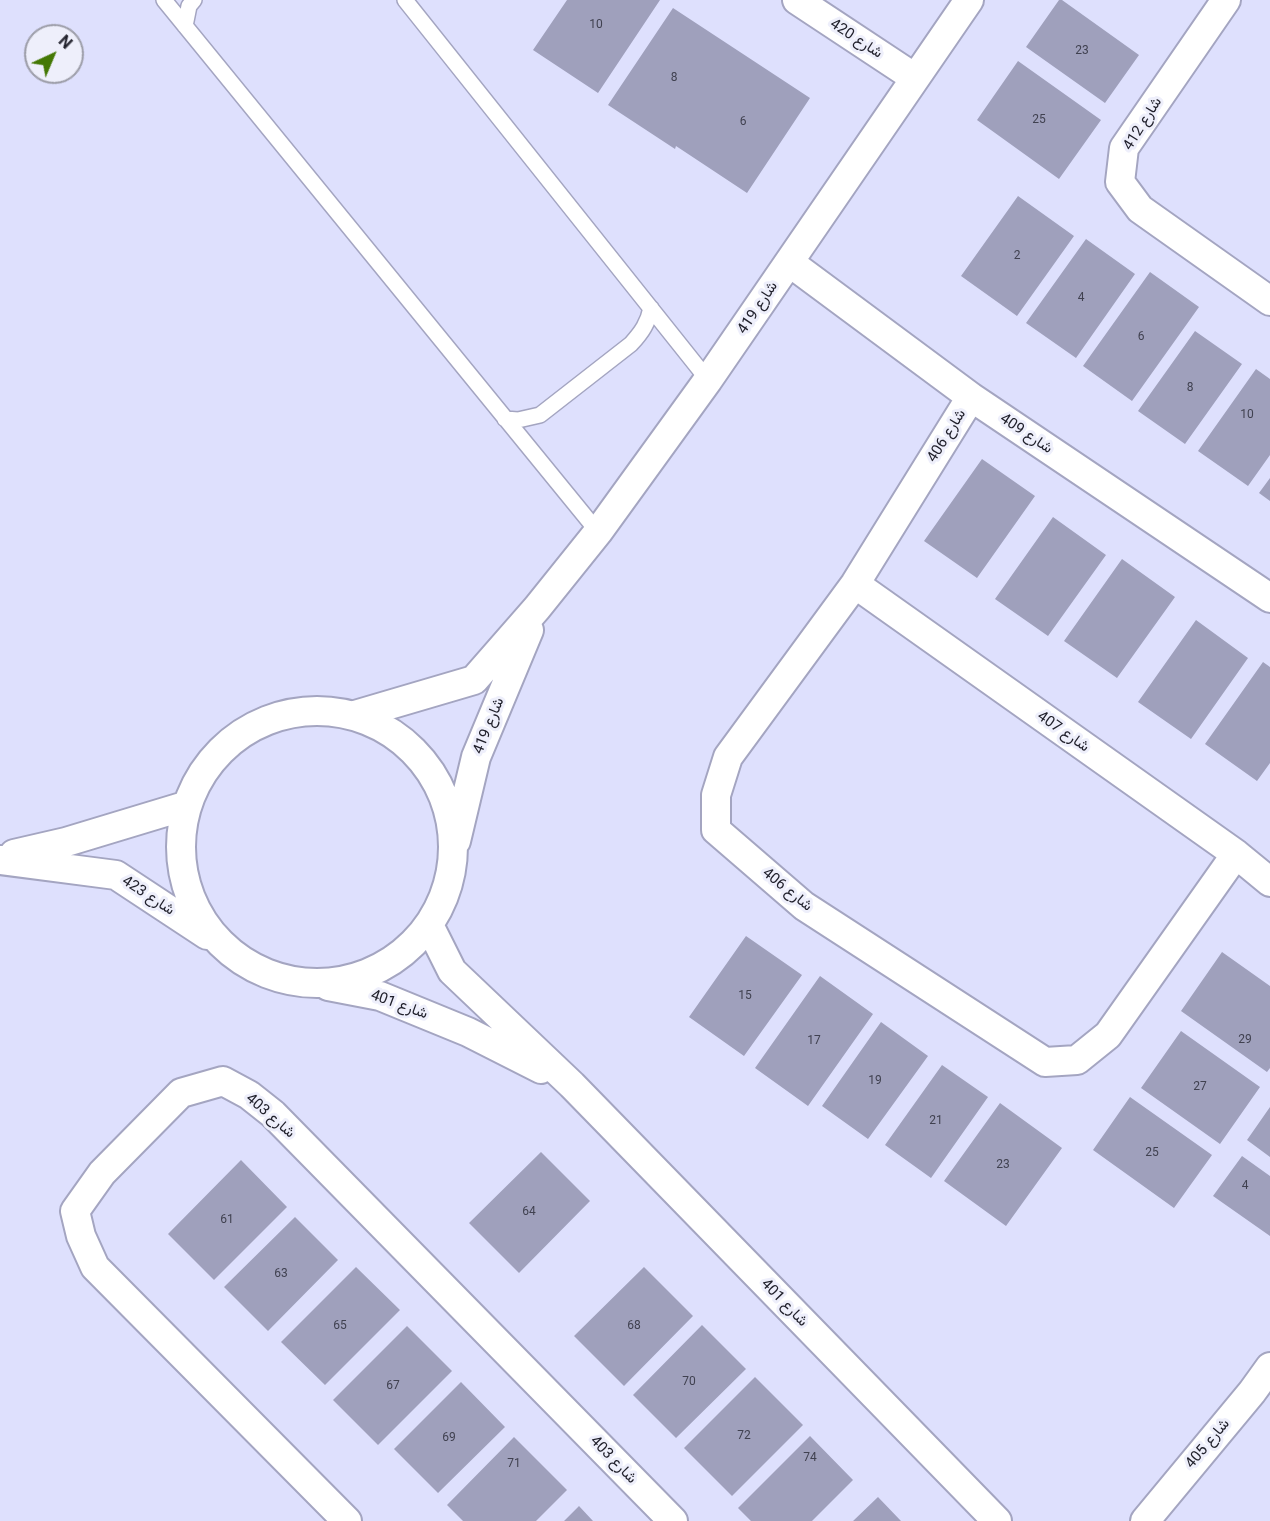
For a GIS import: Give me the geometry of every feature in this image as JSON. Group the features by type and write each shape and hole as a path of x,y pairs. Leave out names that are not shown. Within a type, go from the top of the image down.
{"street":[{"name":"شارع 420","path":"796,0 915,78"},
{"name":"شارع 419","path":"355,715 474,680 537,608 598,532 708,380 969,0"},
{"name":"شارع 412","path":"1226,0 1124,148 1120,182 1140,209 1270,301"},
{"name":"شارع 409","path":"789,262 971,397 1270,598"},
{"name":"شارع 406","path":"971,397 855,584 728,757 716,795 716,830 804,906 1045,1062 1077,1060 1108,1035 1236,854"},
{"name":"شارع 407","path":"855,584 1236,854 1270,882"},
{"name":"شارع 419","path":"454,847 476,757 537,608"},
{"path":"218,943 190,902 179,855 185,806 210,760 251,726 302,710 355,715 402,739 441,787 454,847 448,889 430,927 382,969 320,985"},
{"name":"شارع 423","path":"0,859 66,842 185,806"},
{"name":"شارع 423","path":"0,859 116,875 265,975 320,985"},
{"name":"شارع 401","path":"430,927 452,971 572,1085 997,1521"},
{"name":"شارع 401","path":"320,985 380,996 468,1032 572,1085"},
{"name":"شارع 403","path":"347,1521 95,1267 81,1236 75,1211 102,1173 181,1093 223,1081 249,1095 273,1114 673,1521"},
{"name":"شارع 405","path":"1144,1521 1252,1392 1270,1367"}],"lane":[{"path":"164,0 598,532"},
{"path":"185,26 189,6 194,0"},
{"path":"405,0 708,380"},
{"path":"505,419 518,420 540,415 631,344 644,330 651,308"}],"building":[{"path":"567,0 660,0 598,93 533,50"},
{"path":"1059,0 1139,55 1105,103 1026,47"},
{"path":"673,8 810,98 747,193 608,105"},
{"path":"1018,61 1101,120 1059,179 977,120"},
{"path":"1018,196 1074,236 1017,316 961,276"},
{"path":"1086,239 1135,274 1076,358 1026,323"},
{"path":"1150,272 1199,307 1132,401 1083,366"},
{"path":"1195,331 1242,364 1185,444 1138,411"},
{"path":"1256,369 1270,379 1270,455 1248,486 1198,451"},
{"path":"982,459 1035,496 977,578 924,541"},
{"path":"1270,478 1270,501 1259,493"},
{"path":"1053,517 1106,555 1048,636 995,599"},
{"path":"1122,559 1175,597 1117,678 1064,641"},
{"path":"1196,620 1248,658 1191,739 1138,702"},
{"path":"1263,662 1270,667 1270,763 1257,781 1205,744"},
{"path":"746,936 802,975 744,1056 689,1017"},
{"path":"1222,952 1270,986 1270,1068 1267,1072 1181,1011"},
{"path":"820,976 873,1014 808,1106 755,1068"},
{"path":"881,1022 928,1056 868,1139 822,1106"},
{"path":"1181,1031 1260,1087 1220,1144 1141,1088"},
{"path":"942,1065 988,1097 931,1178 885,1145"},
{"path":"1130,1097 1212,1155 1174,1208 1093,1150"},
{"path":"1000,1103 1062,1148 1006,1226 944,1181"},
{"path":"1270,1107 1270,1157 1247,1140"},
{"path":"541,1152 590,1201 519,1273 469,1223"},
{"path":"1242,1156 1270,1176 1270,1236 1213,1196"},
{"path":"241,1160 287,1207 214,1280 168,1234"},
{"path":"295,1217 338,1260 268,1331 224,1287"},
{"path":"356,1267 400,1310 325,1385 281,1342"},
{"path":"644,1267 693,1316 624,1386 574,1336"},
{"path":"702,1325 746,1369 676,1438 633,1395"},
{"path":"407,1326 452,1371 378,1445 333,1400"},
{"path":"755,1377 803,1425 732,1496 684,1448"},
{"path":"461,1382 505,1427 438,1493 394,1449"},
{"path":"810,1436 853,1480 812,1521 751,1521 738,1508"},
{"path":"514,1437 567,1490 536,1521 463,1521 447,1505"},
{"path":"878,1497 901,1521 853,1521"},
{"path":"579,1506 593,1521 564,1521"}]}
